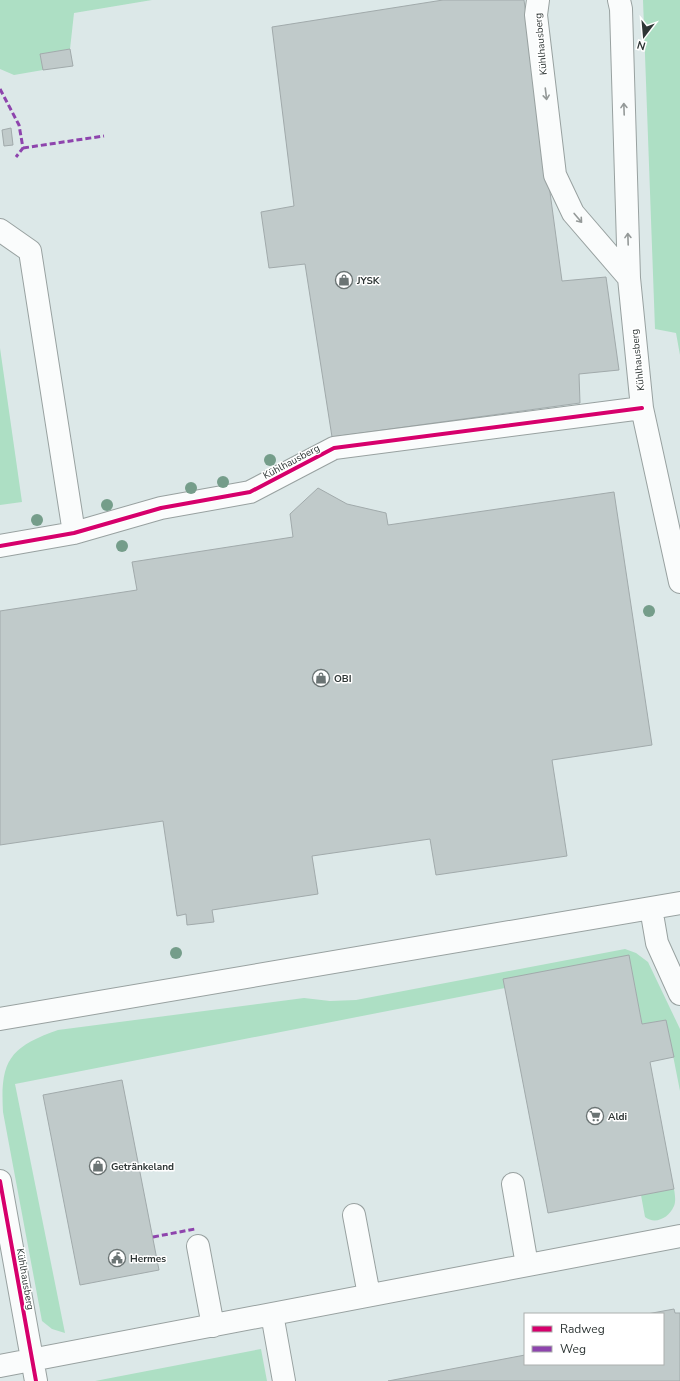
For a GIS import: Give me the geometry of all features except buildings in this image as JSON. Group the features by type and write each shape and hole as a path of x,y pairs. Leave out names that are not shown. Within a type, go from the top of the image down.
{"street":[{"name":"Kühlhausberg","path":"538,0 536,15 555,175 573,213 629,278"},
{"name":"Kühlhausberg","path":"0,546 74,533 161,508 250,492 334,448 642,408 629,278 621,17 619,0"},
{"path":"0,230 30,251 74,533"},
{"path":"642,408 680,582"},
{"path":"0,1019 680,902"},
{"path":"651,908 657,943 680,994"},
{"name":"Kühlhausberg","path":"0,1180 34,1371"},
{"path":"513,1184 527,1265"},
{"path":"354,1215 369,1295"},
{"path":"0,1366 34,1371 213,1326 680,1236"},
{"path":"198,1246 213,1326"},
{"path":"272,1314 284,1381"}],"green space":[{"path":"0,0 152,0 74,13 70,49 40,54 43,70 14,75 0,69"},
{"path":"643,0 680,0 680,355 676,333 655,329"},
{"path":"0,348 22,502 0,505"},
{"path":"625,949 636,953 648,962 680,1029 680,1091 666,1020 642,1024 629,956 505,988 15,1084 65,1333 52,1329 42,1321 3,1112 3,1094 6,1068 11,1058 29,1043 58,1030 304,998 330,1001 356,1000"},
{"path":"674,1189 675,1204 669,1214 657,1220 645,1217 641,1195"},
{"path":"261,1349 267,1381 95,1381"}],"marked path":[{"path":"0,89 19,125 23,148 16,157"},
{"path":"23,148 104,136"},
{"path":"153,1237 195,1229"}],"cycle path":[{"path":"0,546 74,533 161,508 250,492 334,448 642,408"},
{"path":"0,1181 36,1381"}],"place":[{"name":"JYSK","path":"344,280"},
{"name":"OBI","path":"321,678"},
{"name":"Aldi","path":"595,1116"},
{"name":"Getränkeland","path":"98,1166"},
{"name":"Hermes","path":"117,1258"}]}
